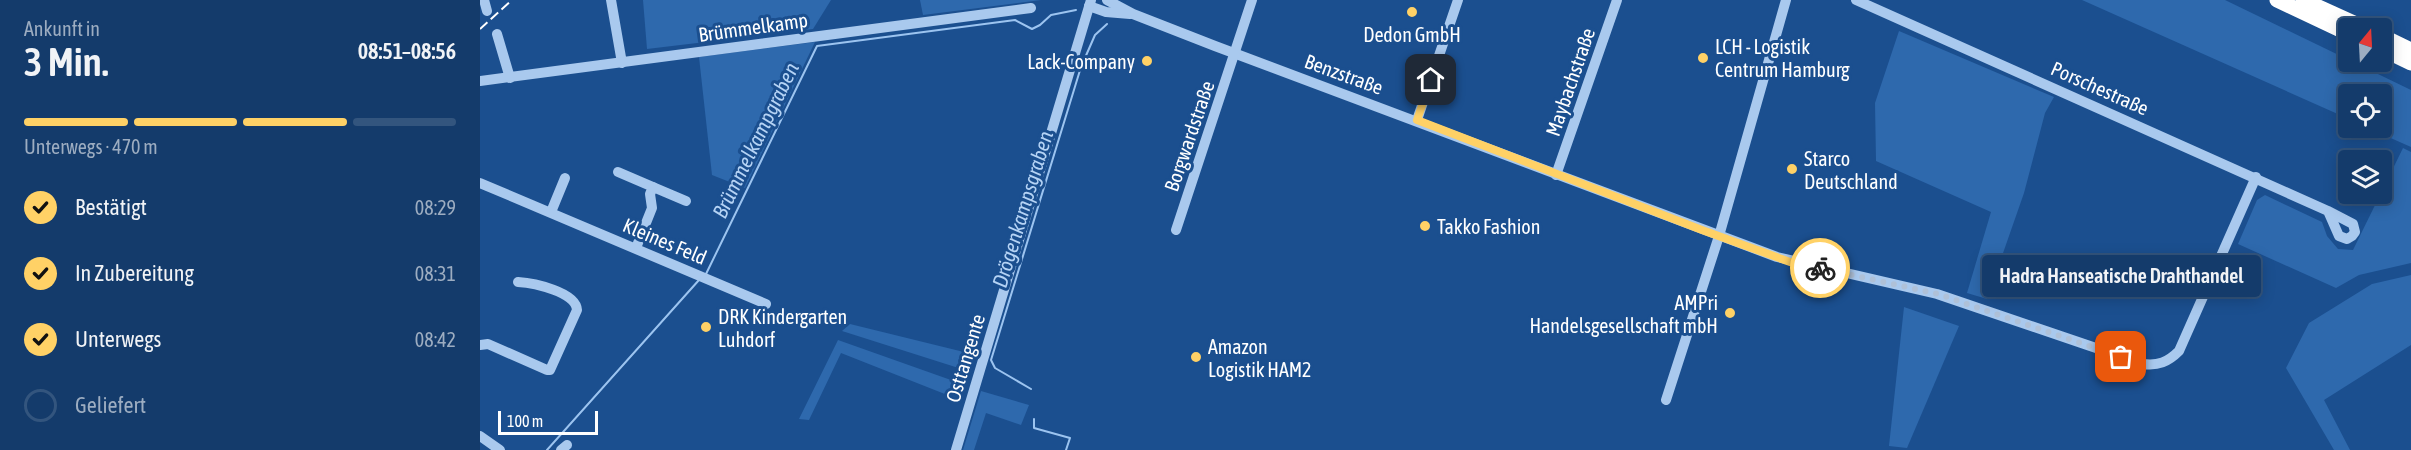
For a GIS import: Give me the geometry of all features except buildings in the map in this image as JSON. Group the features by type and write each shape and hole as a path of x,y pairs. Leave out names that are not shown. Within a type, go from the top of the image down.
{"highway":[{"path":"2277,0 2338,29"},
{"path":"2303,0 2343,18"},
{"path":"2392,41 2411,50"},
{"path":"2392,54 2411,63"}],"street":[{"path":"611,0 622,63"},
{"name":"Benzstraße","path":"1107,0 1133,14 1790,262 1938,294 2132,361 2154,365 2171,359 2185,341 2256,177"},
{"path":"1236,53 1252,0"},
{"path":"1417,120 1458,0"},
{"name":"Maybachstraße","path":"1556,175 1617,0"},
{"path":"1666,400 1719,236 1786,0"},
{"name":"Porschestraße","path":"1857,0 2328,211"},
{"name":"Benzstraße","path":"1090,3 1106,12 1133,14"},
{"name":"Osttangente","path":"956,450 1090,3"},
{"name":"Brümmelkamp","path":"480,81 1032,9"},
{"path":"497,34 510,78"},
{"name":"Borgwardstraße","path":"1176,230 1236,53"},
{"path":"618,172 686,201"},
{"path":"551,212 565,178"},
{"name":"Kleines Feld","path":"480,183 766,303"},
{"path":"636,248 652,208 650,194 653,187"},
{"path":"480,345 488,344 514,358 550,370 577,310 577,304 572,299 536,283 519,282"},
{"path":"480,436 498,449"}],"shaded area":[{"path":"643,0 831,0 813,29 647,49"},
{"path":"920,0 1041,0 923,15"},
{"path":"2082,0 2225,0 2338,55 2338,72 2374,72 2411,90 2411,147 2391,138 2392,84 2338,84 2338,114"},
{"path":"1899,31 2054,97 2045,113 2024,193 1987,299 1967,293 1991,212 1876,161 1875,103"},
{"path":"815,42 745,188 712,175 699,57"},
{"path":"2403,148 2411,152 2411,263 2359,275 2336,288 2238,244 2257,200 2265,195 2322,222 2327,236 2338,249 2353,250 2376,204 2392,204 2392,170"},
{"path":"2411,275 2411,345 2324,400 2350,450 2334,450 2286,368 2309,323 2372,284"},
{"path":"1904,307 1959,326 1907,448 1889,446"},
{"path":"850,324 972,354 968,371 842,331"},
{"path":"838,340 965,385 960,400 841,353 809,420 799,419"},
{"path":"981,391 1029,405 1021,425 986,413 974,450 963,450"}],"waterway":[{"name":"Brümmelkampgraben","path":"706,274 817,46 1015,20 1032,29 1051,15 1076,10"},
{"name":"Drögenkampsgraben","path":"1031,389 995,368 991,360 1081,67 1095,35 1107,24"},
{"name":"Brümmelkampgraben","path":"547,450 699,280"},
{"name":"Drögenkampsgraben","path":"1034,419 1034,428 1070,438 1066,450"}],"railway":[{"path":"480,29 512,0"}],"way so far":[{"path":"1820,268 1938,294 2121,357"}],"place":[{"name":"Dedon GmbH","path":"1412,12"},
{"name":"LCH - Logistik Centrum Hamburg","path":"1703,58"},
{"name":"Lack-Company","path":"1147,61"},
{"name":"Starco Deutschland","path":"1792,169"},
{"name":"Takko Fashion","path":"1425,226"},
{"name":"AMPri Handelsgesellschaft mbH","path":"1730,313"},
{"name":"DRK Kindergarten Luhdorf","path":"706,327"},
{"name":"Amazon Logistik HAM2","path":"1196,357"},
{"name":"Hadra Hanseatische Drahthandel","path":"2121,357"}],"route":[{"path":"1431,80 1417,120 1702,230 1790,262 1820,268"}]}
